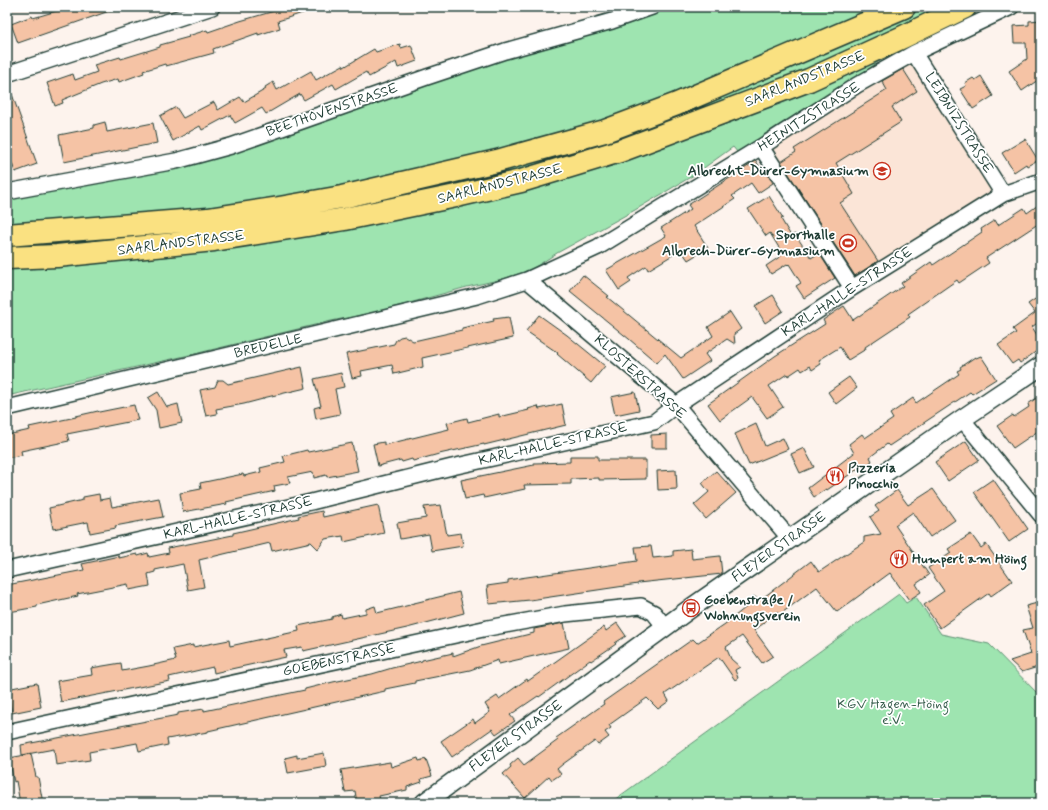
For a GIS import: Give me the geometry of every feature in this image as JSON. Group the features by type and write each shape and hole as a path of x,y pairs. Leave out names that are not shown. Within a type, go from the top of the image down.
{"highway":[{"name":"SAARLANDSTRASSE","path":"7,235 208,219 342,197 497,161 605,131 677,104 904,7"},
{"name":"SAARLANDSTRASSE","path":"7,258 57,256 214,240 345,219 521,181 620,151 809,80 965,7"}],"street":[{"path":"7,74 212,7"},
{"name":"BEETHOVENSTRASSE","path":"7,192 176,161 224,148 505,51 612,21 652,7"},
{"name":"HEINITZSTRASSE","path":"527,280 598,246 662,209 857,85 914,53 1011,7"},
{"name":"LEIBNIZSTRASSE","path":"914,53 1003,194"},
{"path":"761,147 852,288"},
{"name":"KARL-HALLE-STRASSE","path":"7,570 311,502 452,467 654,422 676,405 852,288 1003,194 1041,181"},
{"name":"KLOSTERSTRASSE","path":"527,280 676,405 790,539"},
{"name":"BREDELLE","path":"7,408 477,296 527,280"},
{"name":"FLEYER STRASSE","path":"424,803 665,627 962,419 1041,366"},
{"path":"962,419 1041,515"},
{"name":"GOEBENSTRASSE","path":"7,732 480,630 565,614 641,606 654,612 665,627"}],"shaded area":[{"name":"Albrecht-Dürer-Gymnasium","path":"914,53 1003,194 852,288 761,147"}],"green space":[{"path":"666,7 899,7 675,100 530,147 279,203 7,228 7,194 179,164 507,57 616,27"},
{"path":"927,7 945,7 804,72 675,124 540,167 284,224 7,251 7,245 137,236 265,220 595,141 708,103 894,23"},
{"path":"929,34 931,38 878,62 738,153 733,147 694,175 635,210 557,253 532,269 503,279 467,287 377,312 331,321 194,354 7,396 7,264 397,219"},
{"name":"KGV Hagen-Höing e.V.","path":"899,594 906,603 916,597 941,634 989,644 1041,697 1041,803 610,803"}],"building":[{"path":"70,7 114,7 115,9 18,43 11,24 32,16 33,18"},
{"path":"288,7 314,7 315,9 278,21 280,28 258,35 258,33 213,49 214,53 166,66 165,64 143,71 144,73 119,82 118,79 101,84 62,100 63,103 55,106 47,83 73,74 75,80 97,72 94,65 120,57 121,59 207,30 208,32"},
{"path":"1041,20 1041,78 1022,91 1009,71 1027,59 1026,43 1014,43 1013,26 1029,25 1029,21"},
{"path":"400,44 401,48 411,45 417,61 398,68 396,62 369,77 366,72 336,89 333,84 304,100 300,94 266,114 262,108 235,123 230,115 202,130 200,126 173,141 160,116 176,107 183,118 214,102 218,110 240,97 244,102 266,89 265,87 273,82 277,90 311,71 316,80 343,65 344,67 374,49 376,52"},
{"path":"903,69 917,91 892,107 901,122 836,163 854,194 840,203 878,261 855,276 781,162 796,152 794,149 887,90 882,81"},
{"path":"981,76 993,96 973,109 960,89 966,86 965,83 973,78 975,80"},
{"path":"8,83 37,164 15,172 7,149"},
{"path":"105,122 107,132 153,123 157,143 64,162 59,135 94,128 94,125"},
{"path":"1025,139 1038,160 1027,166 1026,164 1014,172 1002,153"},
{"path":"756,161 764,173 766,171 773,183 758,193 751,183 732,196 735,199 694,226 708,248 688,260 681,250 648,270 646,266 628,278 631,282 619,290 606,270 666,236 661,228 691,209 688,205"},
{"path":"769,196 783,218 781,219 791,236 795,234 811,258 819,253 835,278 804,298 796,286 801,283 789,264 771,274 766,266 781,256 779,252 781,251 770,233 766,236 748,209"},
{"path":"1041,203 1041,222 986,258 989,263 959,283 957,280 908,314 910,317 865,347 866,349 848,360 840,347 819,360 821,364 812,370 810,366 802,371 800,368 788,376 787,374 769,386 783,407 767,418 752,397 720,420 708,404 775,356 825,324 823,320 844,306 853,320 903,286 901,283 931,262 933,265 982,232 981,229 995,220 998,225 1024,208 1027,213"},
{"path":"583,275 609,296 607,297 681,358 713,336 708,327 730,312 741,329 734,334 735,344 727,339 705,354 710,361 683,379 665,354 657,363 570,291"},
{"path":"773,295 783,311 765,323 755,306"},
{"path":"1041,295 1041,322 1040,321 1032,327 1041,341 1041,348 1020,363 1018,360 1012,364 998,345 1016,333 1013,329 1035,313 1028,304"},
{"path":"539,315 567,335 605,366 591,383 557,354 558,353 526,331"},
{"path":"509,317 513,338 422,358 423,367 394,374 392,365 361,371 362,376 352,378 346,354 394,344 400,337 405,336 413,341 462,330 462,328 494,321 493,319"},
{"path":"981,356 996,379 972,394 970,392 889,446 887,444 870,457 872,461 864,467 862,466 814,497 808,488 854,453 849,444 862,434 865,438 893,419 890,414 913,398 916,403 959,374 957,371 961,369 960,367 975,357"},
{"path":"302,367 306,388 244,404 216,409 217,414 206,416 200,390 215,387 218,380 223,380 228,384"},
{"path":"341,373 344,387 335,389 340,414 316,419 314,408 321,406 314,379"},
{"path":"849,377 857,388 836,404 828,392"},
{"path":"158,392 167,407 178,404 182,423 159,428 156,410 148,398"},
{"path":"635,392 639,410 615,415 611,397"},
{"path":"1041,395 1041,429 1013,448 997,426 1013,415 1014,417 1029,407 1028,404"},
{"path":"562,404 566,425 413,461 412,459 402,462 401,460 378,466 373,444 384,442 384,445 449,429 447,423 467,418 468,422 499,414 499,417 529,410 528,409 538,406 539,409"},
{"path":"134,405 138,420 67,434 69,441 21,451 22,455 7,458 7,435 30,430 29,427 98,411"},
{"path":"756,424 765,446 783,438 788,449 749,465 735,434"},
{"path":"667,434 667,448 651,448 651,435"},
{"path":"966,441 979,460 948,481 935,462"},
{"path":"352,443 358,471 327,477 326,475 314,478 313,472 288,477 290,483 274,486 275,491 226,502 227,504 183,512 180,493 201,489 200,483 243,474 244,476 261,472 260,468 285,462 283,456 307,450 308,452"},
{"path":"804,448 814,467 800,473 791,454"},
{"path":"570,456 598,456 598,460 646,460 646,479 571,479 571,484 524,485 525,489 484,498 483,495 465,499 461,480 534,465 534,463 570,462"},
{"path":"676,470 677,489 658,490 657,471"},
{"path":"716,471 736,493 706,519 694,505 709,492 702,483"},
{"path":"993,479 1028,529 1009,542 974,492"},
{"path":"933,489 955,520 930,537 913,512 895,525 929,575 916,584 921,592 909,600 890,573 837,612 817,587 779,615 777,612 754,630 773,656 762,663 742,636 726,647 731,659 740,667 735,670 738,678 735,680 719,657 665,694 669,701 658,709 647,698 609,725 611,728 605,732 609,737 598,745 595,741 563,764 557,769 561,774 552,780 549,776 525,798 503,774 518,758 524,765 558,740 556,738 604,704 603,702 693,639 697,643 725,624 750,604 753,596 760,600 811,561 819,572 864,542 864,537 881,534 870,517 879,511 875,506 897,490 908,505"},
{"path":"99,494 100,500 110,498 112,507 159,498 163,517 115,526 116,528 90,533 88,522 53,529 49,508 83,500 83,497"},
{"path":"378,505 384,533 344,542 343,536 325,539 318,549 311,542 272,551 270,543 199,560 204,587 188,590 183,564 155,570 155,572 148,574 150,586 129,590 128,584 77,594 78,596 37,605 37,607 9,612 7,603 7,585 84,570 82,564 119,556 119,558 137,554 138,556 148,553 149,557 169,553 168,548 233,535 233,533 299,518 298,516 322,511 323,517"},
{"path":"441,505 447,535 461,533 463,546 432,551 429,534 400,539 397,523 426,518 424,507"},
{"path":"971,534 981,548 986,544 1012,581 991,596 989,593 940,628 924,605 944,591 928,568 951,553 948,549"},
{"path":"651,546 653,558 673,556 673,551 691,549 692,559 720,556 722,574 638,583 530,600 489,604 487,586 508,583 508,580 520,578 637,561 635,547"},
{"path":"459,592 464,613 407,628 303,651 302,647 284,650 286,657 214,673 213,667 169,677 170,681 61,702 57,681 92,675 91,668 121,663 122,671 149,666 176,660 173,649 229,640 230,646 299,631 298,626 332,619 332,617 341,614 342,618 366,613 366,609 375,606 377,613"},
{"path":"1041,602 1041,666 1022,672 1010,661 1031,654 1023,630 1033,628 1026,606"},
{"path":"564,623 569,648 499,664 498,660 470,670 415,681 415,683 385,689 385,691 208,732 167,739 168,745 139,751 137,743 89,752 90,760 56,765 54,749 22,755 21,745 178,715 178,713 204,709 204,711 305,690 422,660 453,653 453,656 481,646 534,633 534,629"},
{"path":"617,623 626,636 539,697 538,696 510,715 515,721 496,734 492,729 452,757 441,741 473,719 475,723 490,712 485,704 497,696 499,699 527,679 528,681 604,627 606,631"},
{"path":"37,683 41,707 12,713 7,689"},
{"path":"324,753 326,766 288,773 285,758 297,755 297,758"},
{"path":"31,754 36,777 38,777 43,803 20,803 16,781 14,782 9,758"},
{"path":"418,758 419,761 426,759 432,776 421,779 422,782 407,787 407,790 379,796 381,803 357,803 355,791 345,792 341,770 390,762 391,767"}],"place":[{"name":"Albrecht-Dürer-Gymnasium","path":"882,171"},
{"name":"Sporthalle Albrech-Dürer-Gymnasium","path":"848,243"},
{"name":"Pizzeria Pinocchio","path":"835,476"},
{"name":"Humpert am Höing","path":"899,559"},
{"name":"Goebenstraße / Wohnungsverein","path":"691,608"}]}
